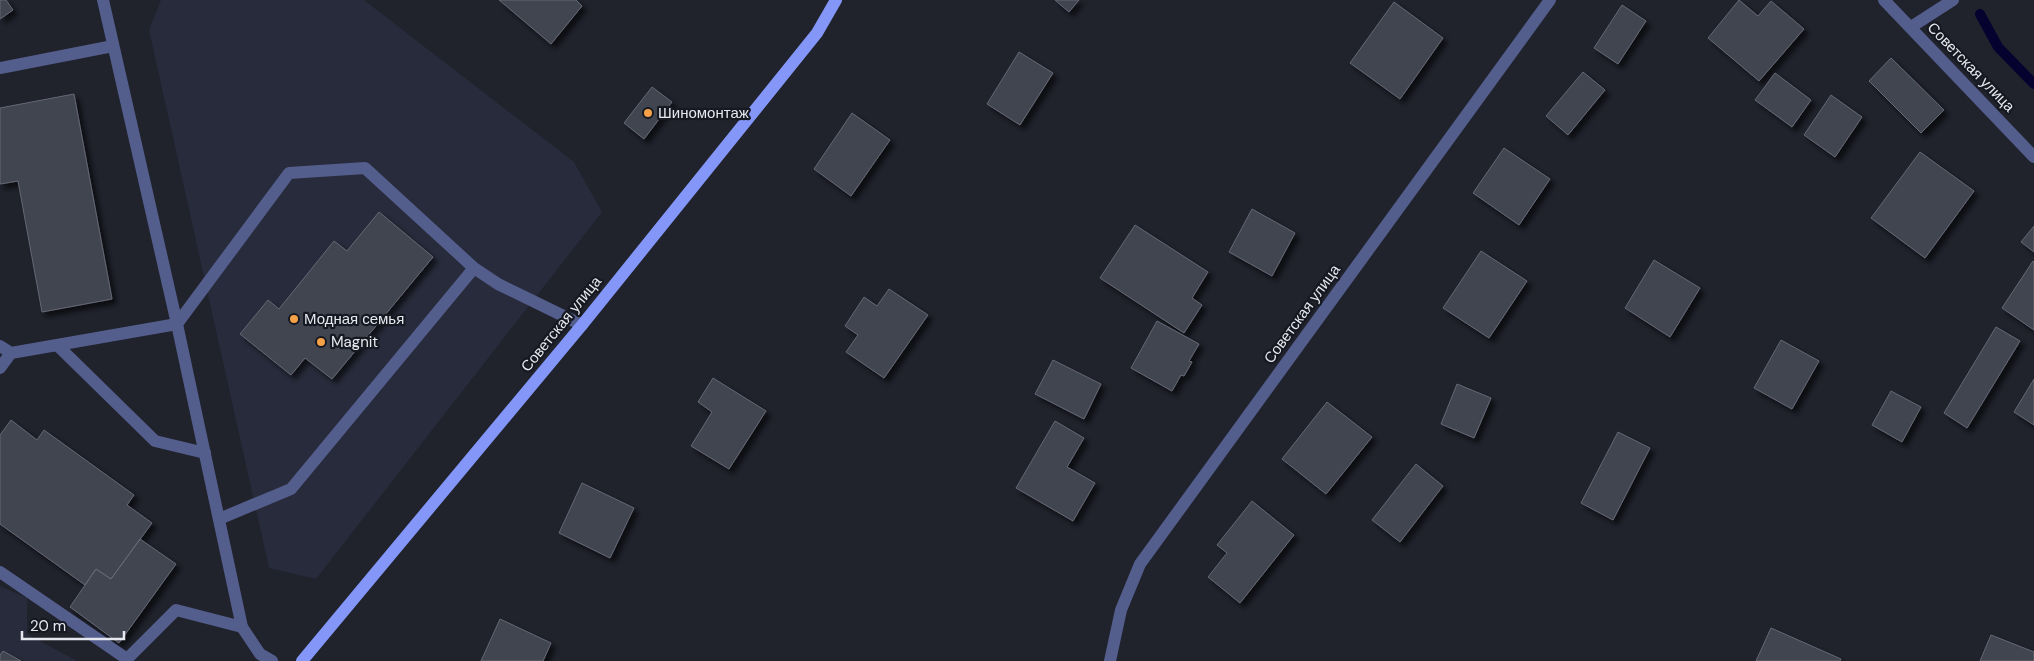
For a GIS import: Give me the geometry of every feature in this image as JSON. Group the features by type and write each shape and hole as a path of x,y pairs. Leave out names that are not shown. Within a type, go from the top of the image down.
{"main road":[{"name":"Советская улица","path":"302,661 582,325 817,33 836,0"}],"street":[{"path":"103,0 177,324 242,627 260,654 272,661"},
{"name":"Советская улица","path":"1110,661 1121,610 1140,564 1550,0"},
{"name":"Советская улица","path":"1884,0 2034,157"},
{"path":"1911,27 1953,0"},
{"path":"0,68 113,46"},
{"path":"0,346 11,353 177,324 289,173 365,168 474,268 498,284 582,325"},
{"path":"219,519 291,489 474,268"},
{"path":"57,345 155,441 205,453"},
{"path":"0,368 11,353"},
{"path":"0,572 127,659 176,610 242,627"}],"shaded area":[{"path":"161,0 364,0 574,162 602,212 316,579 269,568 149,30"},
{"path":"0,586 27,598 27,634 77,661 0,661"}],"building":[{"path":"0,0 6,0 13,10 0,19"},
{"path":"499,0 576,0 582,6 551,44"},
{"path":"1055,0 1079,0 1069,12"},
{"path":"1739,0 1758,16 1771,1 1804,29 1759,81 1708,38"},
{"path":"1394,2 1443,38 1400,99 1350,63"},
{"path":"1622,5 1646,21 1618,64 1594,48"},
{"path":"1019,52 1053,73 1020,125 987,104"},
{"path":"1891,58 1944,110 1921,133 1869,81"},
{"path":"1583,72 1605,90 1568,135 1546,116"},
{"path":"1775,73 1811,100 1792,127 1755,100"},
{"name":"Шиномонтаж","path":"652,87 672,102 644,139 624,123"},
{"path":"74,94 112,299 42,312 18,181 0,184 0,108"},
{"path":"1831,95 1862,117 1835,157 1804,135"},
{"path":"852,113 890,140 851,196 814,169"},
{"path":"1504,148 1550,179 1519,225 1473,193"},
{"path":"1920,152 1974,191 1925,258 1871,218"},
{"path":"1252,209 1295,233 1272,276 1229,252"},
{"path":"379,212 433,257 332,379 305,358 291,375 240,334 268,300 279,309 334,241 347,251"},
{"path":"1135,225 1208,272 1192,298 1202,305 1184,333 1100,278"},
{"path":"2034,226 2034,252 2021,242"},
{"path":"1481,251 1527,281 1489,338 1443,308"},
{"path":"1654,260 1700,288 1670,337 1625,308"},
{"path":"2034,262 2034,330 2002,308"},
{"path":"889,289 928,315 884,378 846,352 858,335 845,326 864,297 877,306"},
{"path":"1157,321 1199,344 1189,361 1192,362 1184,376 1181,375 1172,391 1131,368"},
{"path":"1996,327 2020,341 1967,428 1944,413"},
{"path":"1781,340 1819,361 1792,409 1754,388"},
{"path":"1053,360 1101,384 1084,419 1035,394"},
{"path":"713,378 766,411 729,469 691,446 712,412 698,402"},
{"path":"2034,379 2034,425 2014,412"},
{"path":"1457,384 1491,398 1474,438 1441,424"},
{"path":"1891,391 1921,407 1902,442 1872,425"},
{"path":"1327,402 1372,437 1326,494 1282,459"},
{"path":"11,420 37,440 44,430 134,495 127,505 152,523 111,579 96,569 85,585 0,524 0,435"},
{"path":"1055,421 1084,438 1067,467 1095,483 1073,521 1016,488"},
{"path":"1618,432 1650,448 1613,520 1581,503"},
{"path":"1416,464 1443,486 1400,542 1372,520"},
{"path":"582,483 634,508 610,558 559,533"},
{"path":"1252,501 1294,535 1240,603 1208,577 1227,553 1217,545"},
{"path":"140,539 176,564 119,643 70,607 96,569 111,579"},
{"path":"500,619 551,643 543,661 481,661"},
{"path":"1771,628 1841,659 1840,661 1756,661"},
{"path":"1991,635 2034,652 2034,661 1980,661"},
{"path":"3,651 21,661 0,661 0,655"}],"waterway":[{"path":"1980,14 1998,47 2034,84"}],"place":[{"name":"Шиномонтаж","path":"648,113"},
{"name":"Модная семья","path":"294,319"},
{"name":"Magnit","path":"321,342"}]}
